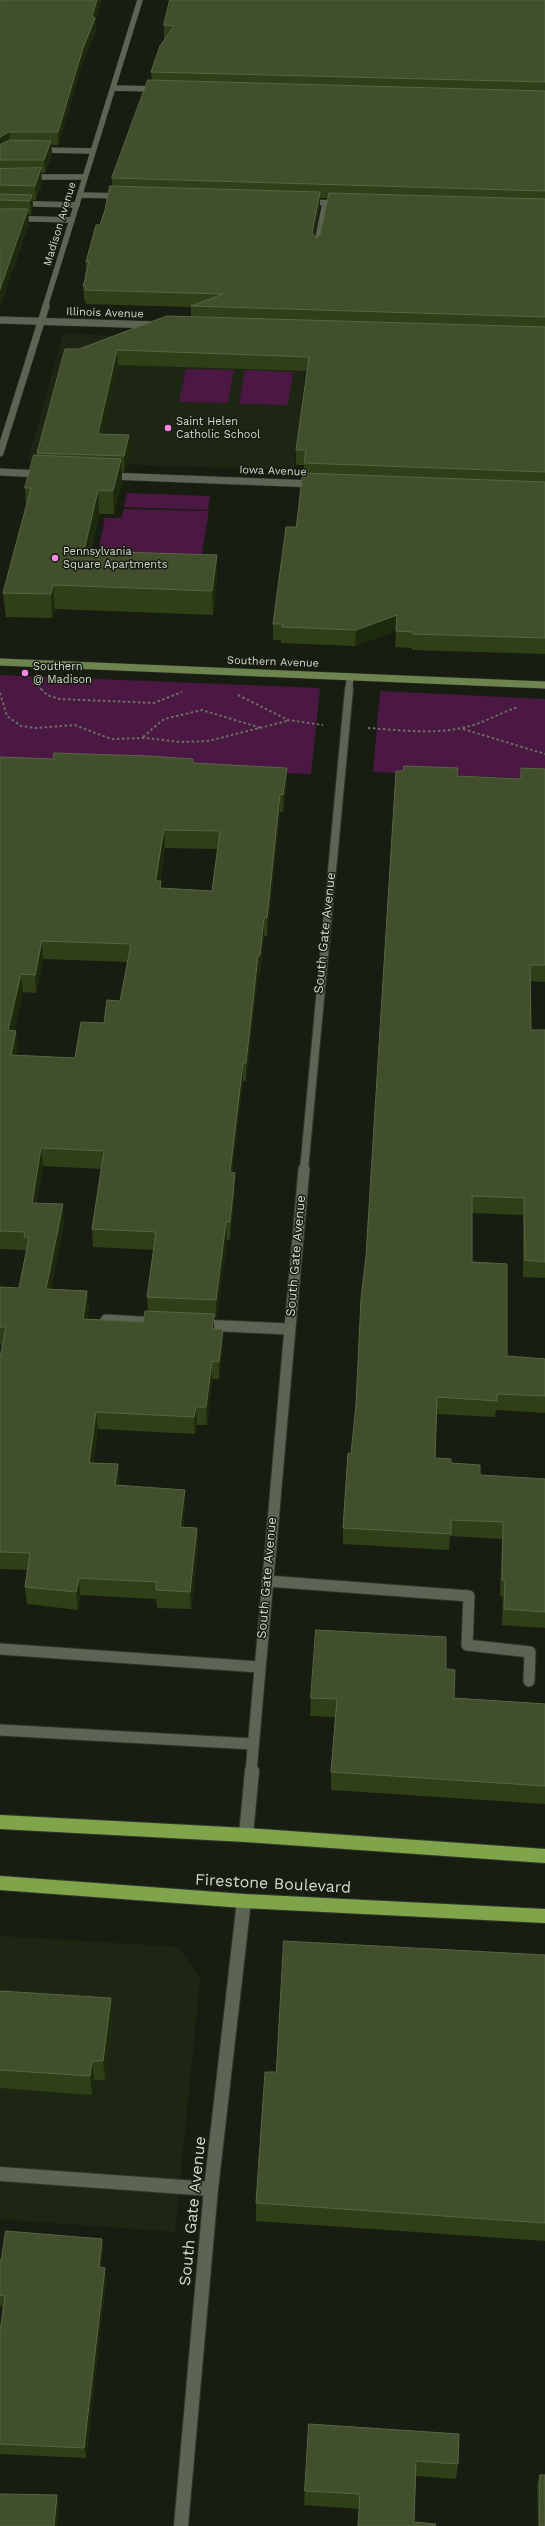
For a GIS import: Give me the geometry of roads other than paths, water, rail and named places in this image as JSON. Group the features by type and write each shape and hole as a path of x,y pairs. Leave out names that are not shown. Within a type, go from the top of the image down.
{"main road":[{"path":"0,1822 246,1835 545,1856"},
{"name":"Firestone Boulevard","path":"0,1883 244,1901 545,1916"}],"street":[{"name":"Madison Avenue","path":"0,453 81,195 85,177 140,0"},
{"path":"113,88 168,90"},
{"path":"29,150 93,151"},
{"path":"24,176 85,177"},
{"path":"81,195 127,196"},
{"path":"0,202 77,205"},
{"path":"302,202 348,203"},
{"path":"316,248 325,203"},
{"path":"0,218 72,220"},
{"name":"Illinois Avenue","path":"0,320 159,325"},
{"path":"0,472 47,474"},
{"name":"Iowa Avenue","path":"103,476 324,484"},
{"name":"Southern Avenue","path":"0,662 545,685"},
{"name":"South Gate Avenue","path":"246,1835 266,1581 350,677"},
{"path":"106,1320 170,1323"},
{"path":"194,1324 289,1329"},
{"path":"266,1581 469,1596 468,1645 530,1652 529,1681"},
{"path":"0,1649 259,1667"},
{"path":"0,1730 253,1744"},
{"name":"South Gate Avenue","path":"181,2526 211,2189 244,1901"},
{"path":"0,2174 211,2189"}],"place":[{"name":"Saint Helen Catholic School","path":"168,428"},
{"name":"Pennsylvania Square Apartments","path":"55,558"},
{"name":"Southern @ Madison","path":"25,673"}]}
